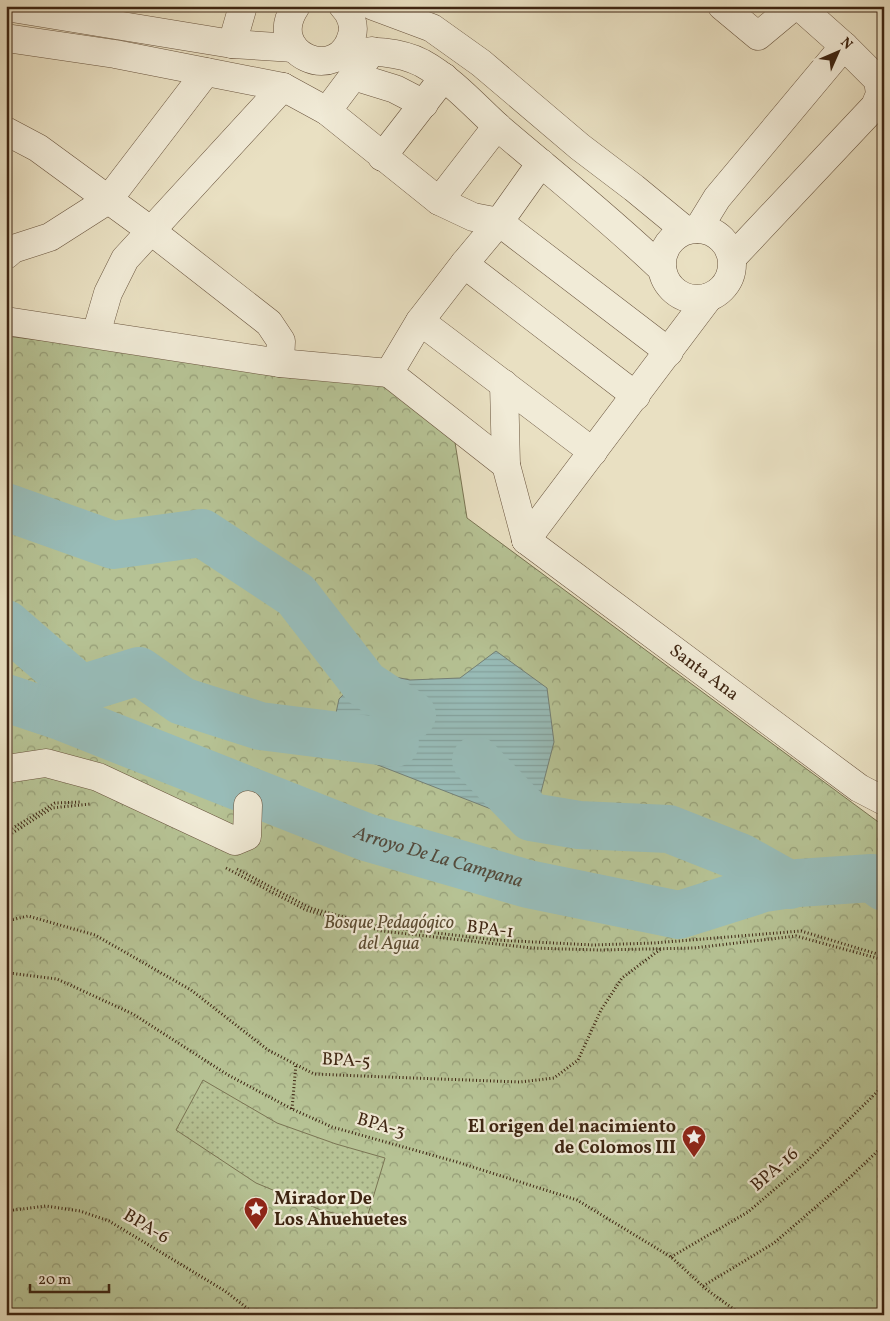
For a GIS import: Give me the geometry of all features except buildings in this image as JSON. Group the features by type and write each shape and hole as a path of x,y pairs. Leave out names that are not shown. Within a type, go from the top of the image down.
{"lane":[{"path":"232,44 243,6"},
{"path":"296,6 290,16 287,27 289,38 294,48 302,56 313,61 335,58 424,104"},
{"path":"327,111 348,64 353,31 352,20 343,6"},
{"path":"373,6 432,28 481,63 580,147 692,230"},
{"path":"722,6 758,36 794,6"},
{"path":"732,258 875,106 880,94 878,80 844,46 799,6"},
{"path":"7,7 232,44 294,48"},
{"path":"6,38 116,54 283,87 327,111 439,202 473,218 499,222 669,352"},
{"path":"692,230 844,46"},
{"path":"348,64 372,51 396,54 421,63 444,78 497,126 636,244 662,269"},
{"path":"6,255 13,249 50,237 108,200 206,72"},
{"path":"382,156 444,78"},
{"path":"96,334 108,293 125,259 283,87"},
{"path":"439,202 497,126"},
{"path":"6,131 38,148 150,230 269,323 280,341 280,363"},
{"path":"389,373 420,321 499,222 541,163"},
{"path":"692,230 710,231 720,237 728,247 732,258 728,282 709,297 697,299 684,296 674,290 666,281 662,269 662,257 667,245 675,236 692,230"},
{"path":"464,264 636,396"},
{"path":"526,540 709,297"},
{"path":"6,321 280,363 389,373 506,465"},
{"path":"420,321 593,452"},
{"path":"504,384 506,465 526,540"},
{"name":"Santa Ana","path":"526,540 859,788 884,801"},
{"path":"6,755 35,764"},
{"path":"6,769 46,763 98,777 235,841 247,836 248,805"}],"path":[{"path":"6,832 55,803 92,801"},
{"path":"6,837 52,808 98,804"},
{"path":"227,864 310,908 378,926 495,940 593,945 654,943 801,931 884,958"},
{"name":"BPA-1","path":"221,865 306,910 382,931 532,948 599,950 694,948 796,936 884,958"},
{"name":"BPA-5","path":"6,921 28,916 96,935 191,990 268,1050 314,1074 520,1082 554,1078 578,1060 601,1010 622,978 662,948"},
{"name":"BPA-3","path":"6,974 57,979 132,1014 228,1075 292,1109 332,1127 457,1162 577,1200 671,1257 702,1286 742,1315"},
{"path":"292,1109 296,1064"},
{"name":"BPA-16","path":"671,1257 748,1212 804,1165 884,1085"},
{"path":"702,1286 774,1242 847,1180 884,1145"},
{"name":"BPA-6","path":"6,1211 46,1206 80,1211 110,1221 225,1291 256,1315"},
{"path":"240,1315 246,1308"}],"green space":[{"name":"Bosque Pedagógico del Agua","path":"6,336 388,381 454,436 467,518 881,824 884,821 884,1315 6,1315"},
{"path":"203,1080 277,1123 336,1144 385,1158 366,1221 321,1210 256,1183 176,1130"}],"water":[{"path":"496,651 547,688 554,742 540,796 509,816 329,746 339,699 366,671 410,680 460,678"}],"waterway":[{"path":"6,507 113,545 202,533 296,595 365,684 412,715"},
{"path":"6,624 81,689 139,671 182,701 260,726 395,743"},
{"name":"Arroyo De La Campana","path":"6,698 60,716 366,837 528,884 679,915 764,888 798,883 872,878 884,887"},
{"path":"476,760 531,817 579,825 669,829 740,857 790,885"}],"place":[{"name":"El origen del nacimiento de Colomos III","path":"694,1158"},
{"name":"Mirador De Los Ahuehuetes","path":"256,1230"}]}
